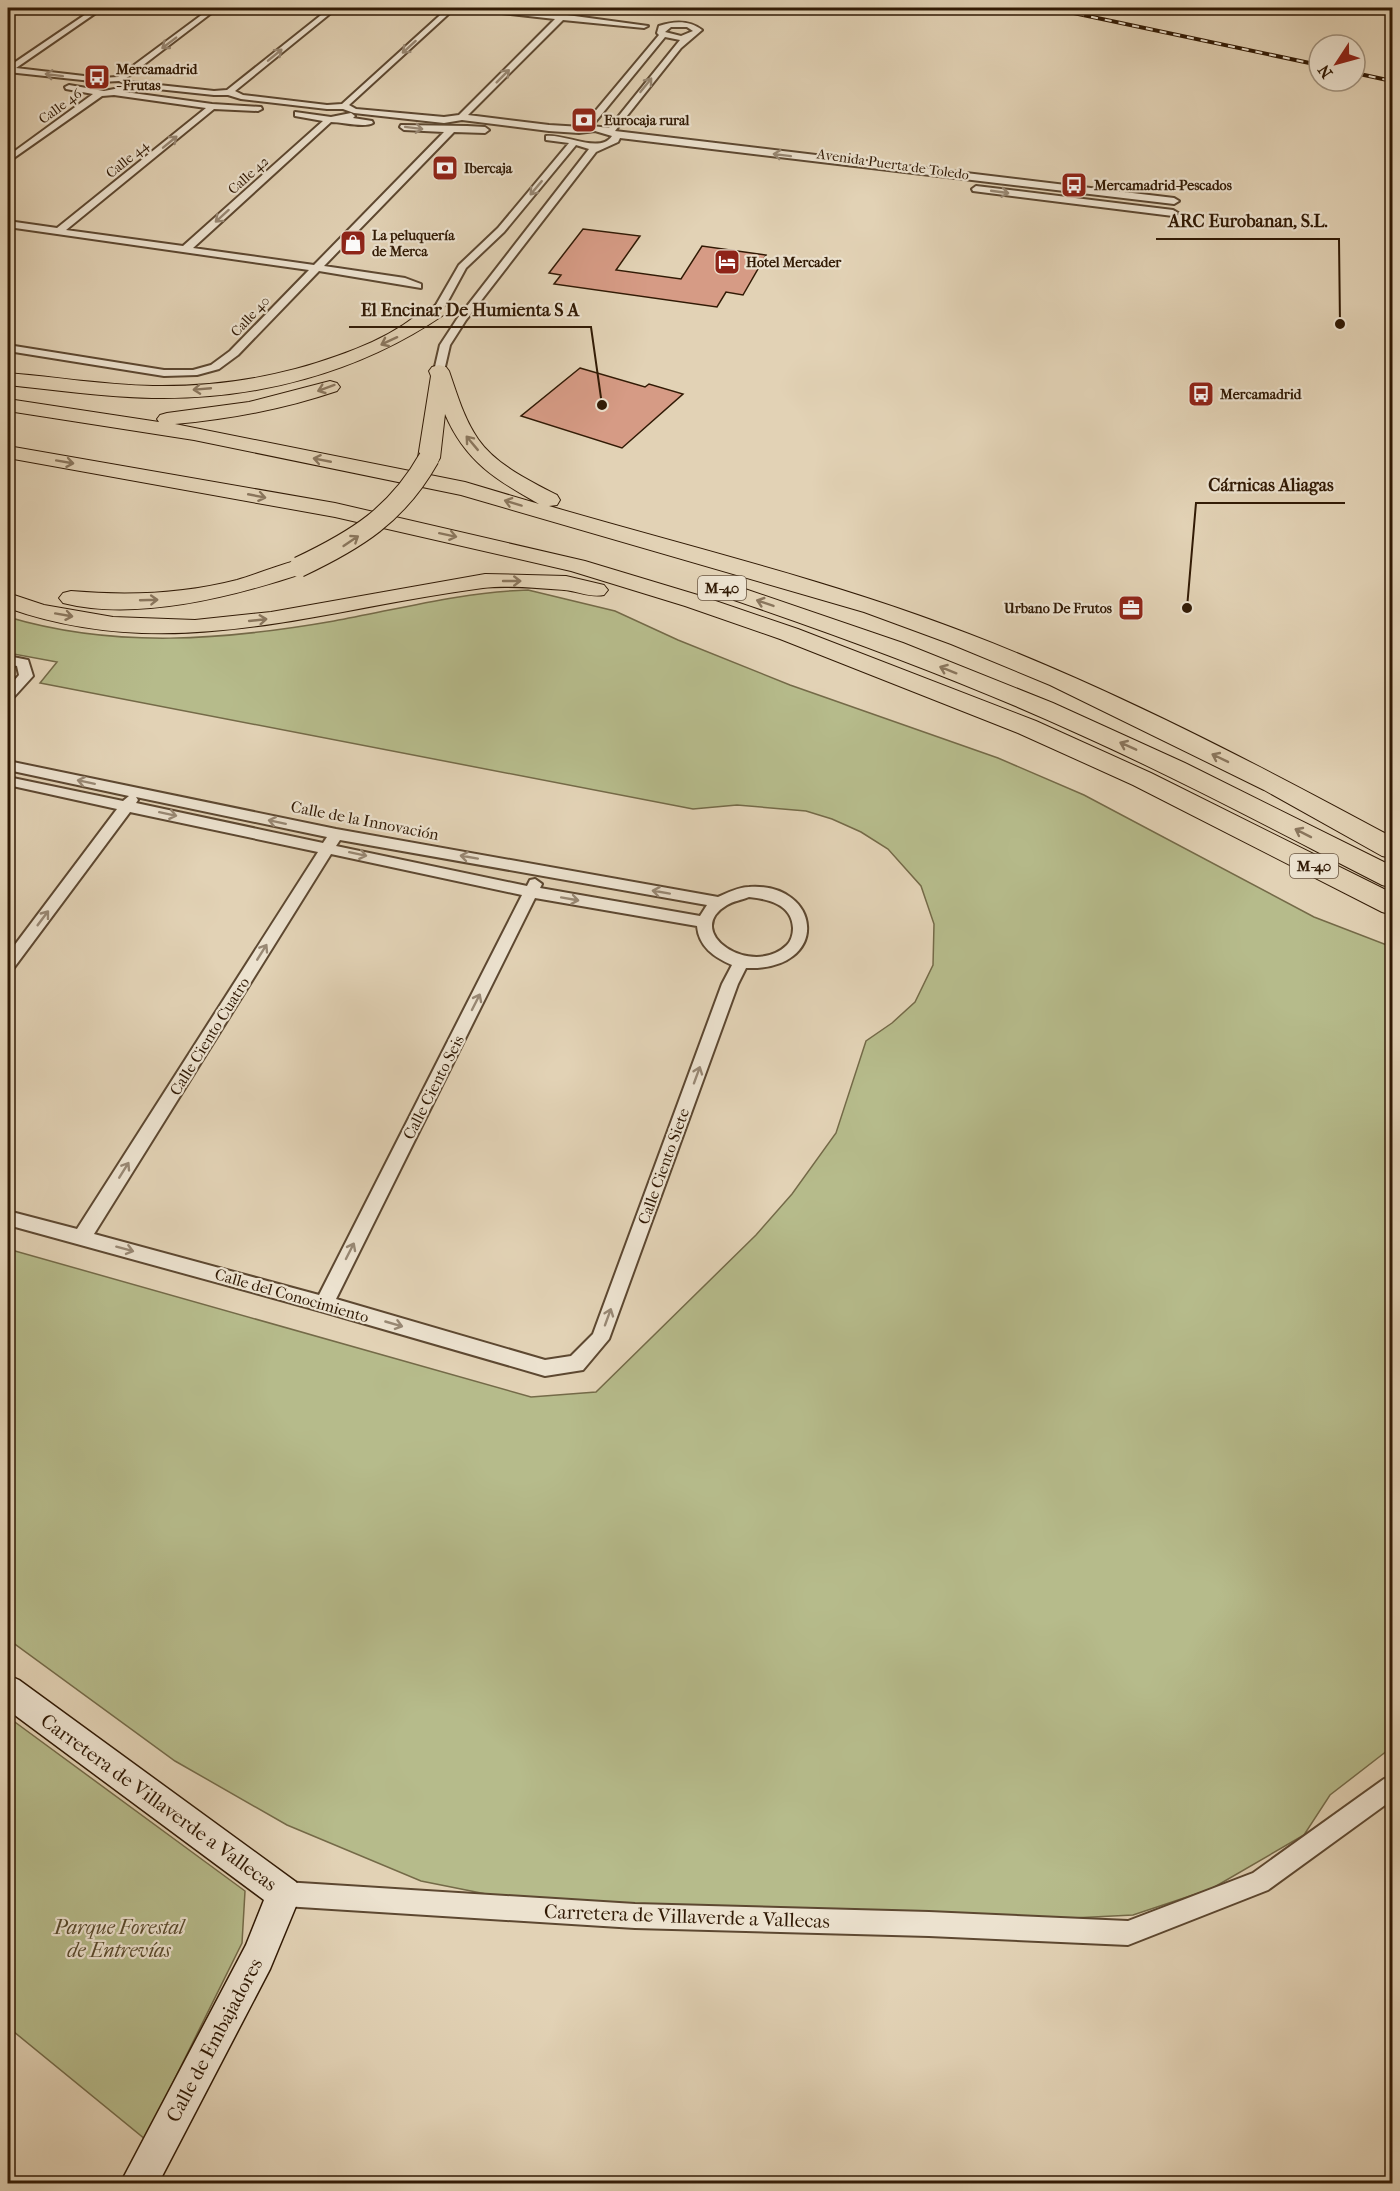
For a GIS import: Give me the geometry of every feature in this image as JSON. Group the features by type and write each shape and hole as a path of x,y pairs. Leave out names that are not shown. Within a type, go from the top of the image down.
{"highway":[{"path":"105,419 162,420 217,414 320,391 362,375 399,356 424,337 434,324 438,310"},
{"path":"8,379 171,392 235,387 309,372 367,351 413,329 438,310"},
{"path":"8,589 45,596 106,602 171,599 238,587 298,567 344,546 388,516 418,482 429,458 440,371"},
{"path":"440,371 451,405 469,442 507,477 555,504 710,561"},
{"path":"8,405 105,419 465,489 872,606 1059,680 1263,779 1392,849"},
{"name":"M-40","path":"8,434 351,494 451,515 592,550 708,583 903,652 1045,709 1160,761 1392,878"},
{"name":"M-40","path":"8,452 335,510 577,566 693,601 789,634 1027,728 1142,779 1392,906"},
{"path":"8,600 39,611 113,624 195,627 271,619 485,581 566,583 639,599 712,621 933,698 1027,728"},
{"path":"1236,826 1392,916"}],"main road":[{"name":"Carretera de Villaverde a Vallecas","path":"8,1691 284,1894"},
{"name":"Calle de Embajadores","path":"138,2184 258,1957 284,1894"}],"street":[{"path":"8,70 99,8"},
{"path":"89,90 94,83 120,79 215,8"},
{"path":"229,92 334,8"},
{"path":"344,106 452,8"},
{"path":"476,8 644,26"},
{"path":"399,126 434,130 467,122 571,8"},
{"path":"440,371 445,345 462,319 593,150 615,140 613,133 678,46 698,30 693,26 682,24 665,26 660,30 663,34 673,37 690,36"},
{"path":"438,310 462,267 501,230 571,142 573,132 583,129 663,34"},
{"path":"8,70 101,81"},
{"path":"8,79 28,82"},
{"path":"120,79 129,84 214,93 229,92 241,97 327,107 344,106 354,111 446,127"},
{"path":"115,93 124,90 129,84"},
{"path":"57,86 89,90 99,94 115,93 212,107 229,106 273,111"},
{"path":"201,104 201,99 214,93"},
{"name":"Calle 46","path":"8,160 99,94"},
{"path":"229,106 239,101 241,97"},
{"name":"Calle 44","path":"59,231 212,107"},
{"path":"316,116 320,110 327,107"},
{"path":"343,120 350,117 354,111"},
{"path":"284,112 316,116 328,121 343,120 377,124"},
{"name":"Calle 42","path":"186,249 328,121"},
{"path":"467,122 490,131"},
{"name":"Avenida Puerta de Toledo","path":"467,122 583,129 1174,201"},
{"name":"Calle 40","path":"8,348 164,373 192,373 215,367 234,353 446,127"},
{"name":"Avenida Puerta de Toledo","path":"540,137 931,183"},
{"name":"Avenida Puerta de Toledo","path":"964,187 1173,213"},
{"path":"8,224 316,267 418,286"},
{"path":"8,660 23,663 26,676 8,695"},
{"name":"Calle de la Innovación","path":"8,766 136,793 531,892 704,922"},
{"name":"Calle de la Innovación","path":"8,781 127,806 332,841 541,870 718,902"},
{"path":"8,965 136,793"},
{"name":"Calle Ciento Cuatro","path":"82,1237 332,841"},
{"name":"Calle Ciento Seis","path":"324,1304 541,870"},
{"path":"748,892 780,898 792,907 800,918 802,930 799,942 790,952 776,960 760,963 741,962 725,957 712,947 705,935 704,922 709,911 718,902 732,895 748,892"},
{"name":"Calle Ciento Siete","path":"576,1364 600,1339 730,984 741,962"},
{"name":"Calle del Conocimiento","path":"8,1218 324,1304 546,1368 576,1364"},
{"name":"Carretera de Villaverde a Vallecas","path":"284,1894 635,1916 929,1924 1128,1933 1260,1882 1392,1787"}],"green space":[{"path":"528,590 615,611 678,640 790,685 998,758 1084,795 1314,917 1392,947 1392,1747 1330,1795 1304,1835 1211,1889 1133,1915 1053,1919 629,1907 496,1896 421,1881 287,1825 175,1761 8,1639 8,1249 531,1397 596,1392 756,1235 792,1194 836,1133 866,1041 892,1023 915,1002 933,965 934,924 921,886 888,849 861,832 832,819 806,811 737,805 693,809 40,683 57,662 8,653 8,617 89,634 129,637 211,637 293,628 479,594"},
{"name":"Parque Forestal de Entrevías","path":"8,1717 245,1891 242,1943 145,2139 8,2027"}],"building":[{"name":"Hotel Mercader","path":"583,229 640,236 616,270 681,279 702,246 766,255 743,295 726,292 717,307 554,284 561,275 549,273"},
{"path":"580,368 645,387 649,384 683,394 622,448 521,416"}],"railway":[{"path":"1050,8 1307,62"},
{"path":"1367,76 1392,81"}],"place":[{"name":"Mercamadrid - Frutas","path":"97,77"},
{"name":"Eurocaja rural","path":"584,120"},
{"name":"Ibercaja","path":"445,168"},
{"name":"Mercamadrid-Pescados","path":"1074,185"},
{"name":"La peluquería de Merca","path":"353,243"},
{"name":"Hotel Mercader","path":"727,262"},
{"name":"ARC Eurobanan, S.L.","path":"1340,324"},
{"name":"Mercamadrid","path":"1201,394"},
{"name":"El Encinar De Humienta S A","path":"602,405"},
{"name":"Urbano De Frutos","path":"1131,608"},
{"name":"Cárnicas Aliagas","path":"1187,608"}]}
